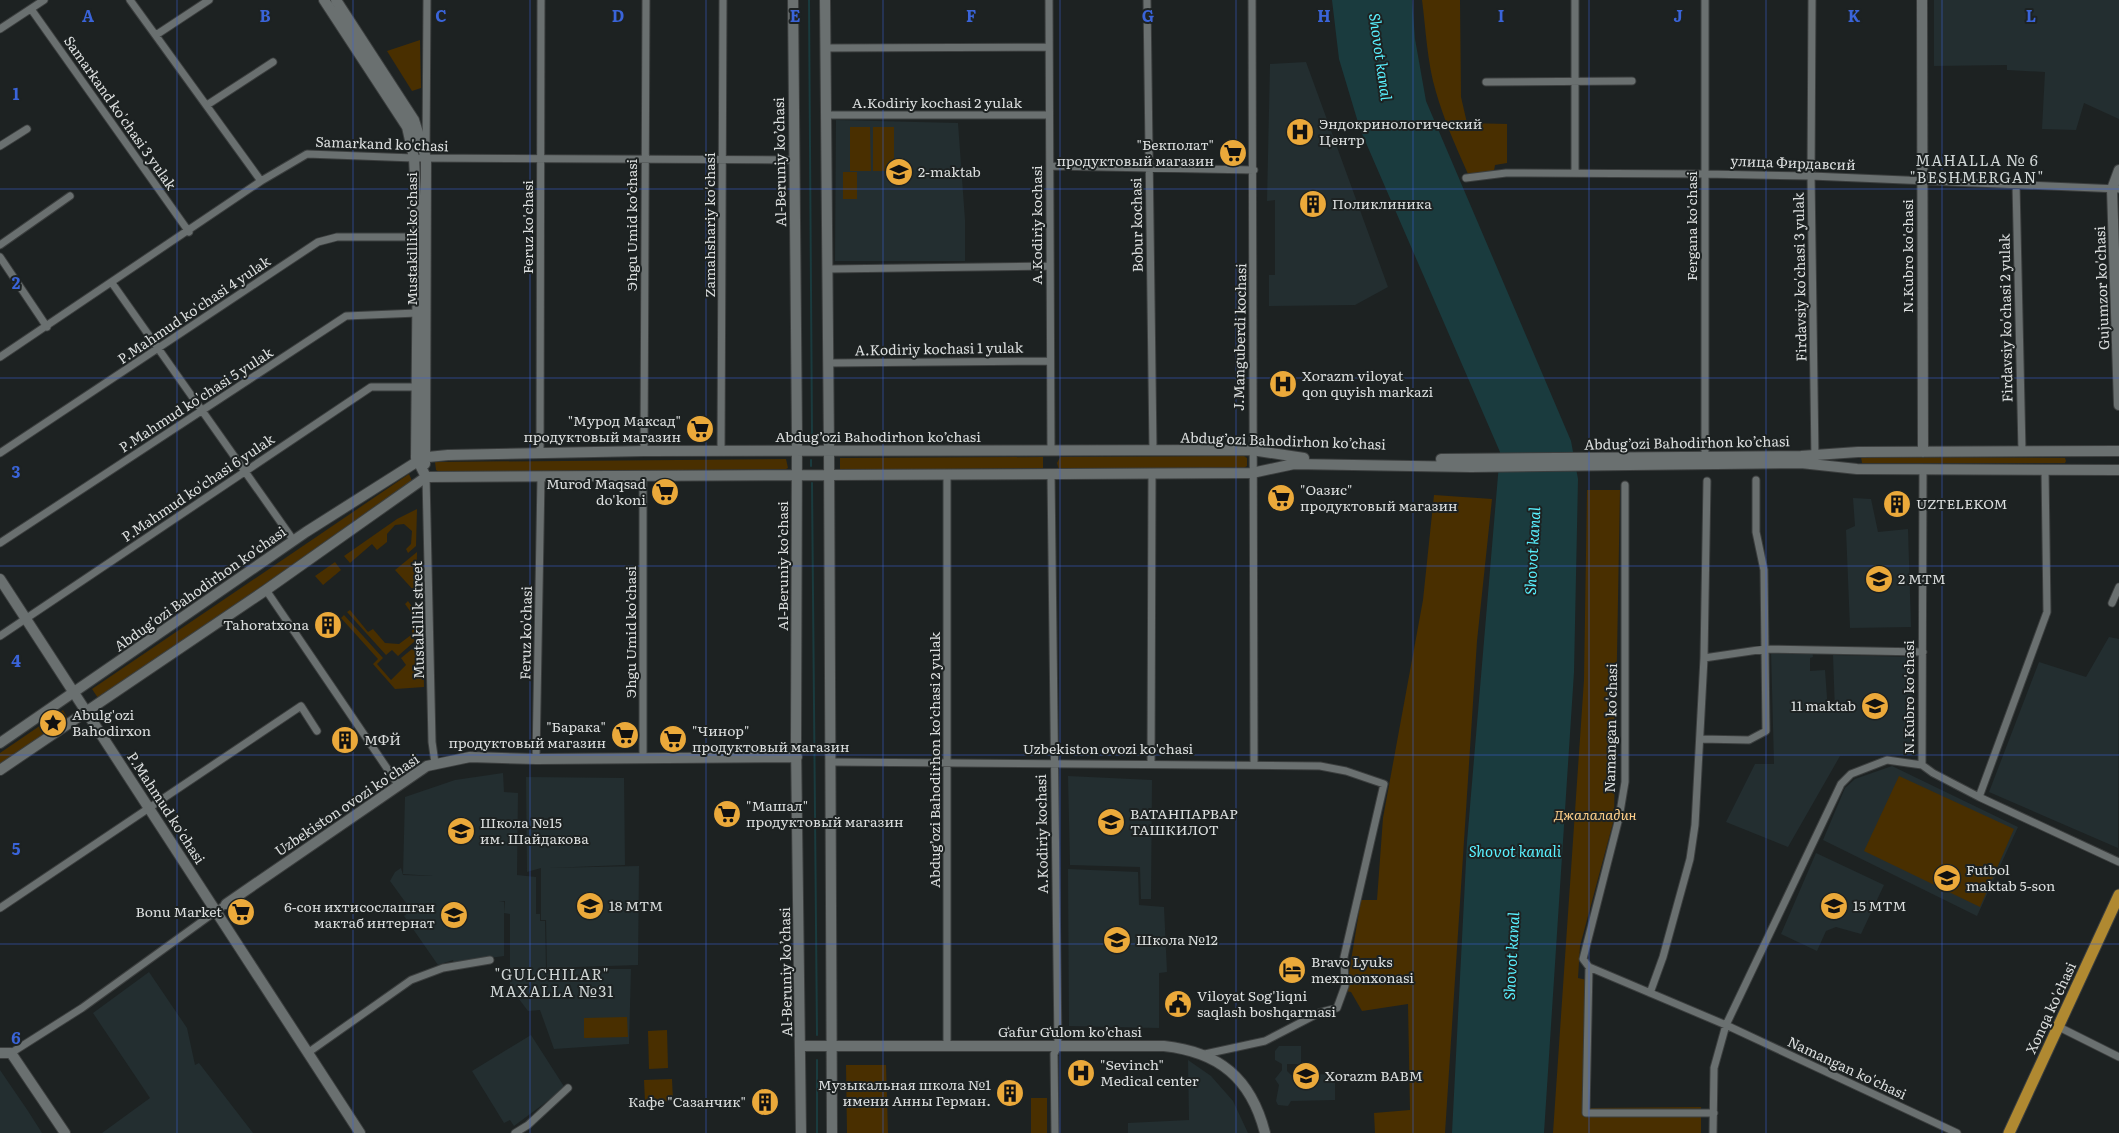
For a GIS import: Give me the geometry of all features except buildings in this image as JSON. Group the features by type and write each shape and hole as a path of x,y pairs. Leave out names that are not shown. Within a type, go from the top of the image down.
{"main road":[{"name":"Mustakillik ko'chasi","path":"324,0 407,127 414,158 418,237 416,458 421,460 426,158"},
{"path":"336,0 414,120 426,158"},
{"name":"Al-Beruniy ko’chasi","path":"793,0 801,1133"},
{"path":"825,0 832,1133"},
{"name":"N.Kubro ko'chasi","path":"1922,0 1923,452"},
{"name":"Gujumzor ko'chasi","path":"2119,170 2116,189 2119,405"},
{"name":"Abdug’ozi Bahodirhon ko’chasi","path":"0,743 294,541 421,460 448,455 644,451 1252,450 1294,458 1471,463"},
{"path":"2070,451 2071,468"},
{"name":"Abdug’ozi Bahodirhon ko’chasi","path":"426,477 1152,475 1252,473 1294,464 1815,460 1858,452 2119,451"},
{"path":"0,770 266,590 426,477 421,460"},
{"name":"Abdug’ozi Bahodirhon ko’chasi","path":"1815,460 1857,469 2071,468 2119,470"},
{"name":"P.Mahmud ko'chasi","path":"0,579 25,620 217,910 360,1133"},
{"name":"Uzbekiston ovozi ko'chasi","path":"226,904 427,766 436,763 470,757 536,759 797,757"},
{"name":"Xonqa ko'chasi","path":"2009,1133 2119,894"},
{"name":"Gʻafur Gʻulom ko’chasi","path":"801,1046 1164,1046 1186,1048 1205,1054 1230,1071 1244,1086 1254,1104 1265,1133"},
{"path":"11,1053 65,1133"},
{"name":"Uzbekiston ovozi ko'chasi","path":"0,1054 11,1053"}],"street":[{"path":"0,29 44,0"},
{"path":"130,0 261,181"},
{"path":"156,35 209,0"},
{"name":"Mustakillik ko'chasi","path":"426,158 427,0"},
{"name":"Feruz ko'chasi","path":"540,454 541,0"},
{"name":"Эhgu Umid ko’chasi","path":"644,451 646,0"},
{"name":"Zamahshariy ko'chasi","path":"721,451 723,0"},
{"name":"A.Kodiriy kochasi","path":"1049,0 1051,451"},
{"name":"Bobur kochasi","path":"1147,0 1153,450"},
{"name":"J.Manguberdi kochasi","path":"1252,0 1254,170 1252,450 1254,763"},
{"path":"1574,173 1575,0"},
{"name":"Fergana ko'chasi","path":"1705,0 1705,452"},
{"name":"Firdavsiy ko'chasi 3 yulak","path":"1812,0 1811,176 1815,460"},
{"name":"Samarkand ko'chasi 3 yulak","path":"31,9 189,232"},
{"path":"825,48 1049,47"},
{"path":"207,105 273,62"},
{"path":"1486,82 1632,81"},
{"name":"A.Kodiriy kochasi 2 yulak","path":"826,115 1049,115"},
{"path":"0,146 27,129"},
{"name":"Samarkand ko'chasi","path":"0,357 189,232 261,181 307,154 414,158 794,160"},
{"path":"1050,166 1254,170"},
{"name":"улица Фирдавсий","path":"1466,178 1506,173 1705,174 1811,176 2116,189"},
{"name":"Firdavsiy ko'chasi 2 yulak","path":"2016,184 2022,452"},
{"path":"0,245 70,196"},
{"name":"P.Mahmud ko'chasi 4 yulak","path":"0,453 318,242 337,237 418,237"},
{"path":"0,258 47,327"},
{"path":"828,269 1050,266"},
{"path":"112,283 294,541"},
{"name":"P.Mahmud ko'chasi 5 yulak","path":"0,543 346,316 417,313"},
{"name":"A.Kodiriy kochasi 1 yulak","path":"828,363 1050,361"},
{"name":"P.Mahmud ko'chasi 6 yulak","path":"0,636 371,387 418,387"},
{"name":"N.Kubro ko'chasi","path":"1923,469 1922,765 1979,796 2119,862"},
{"path":"1979,796 2047,612 2045,469"},
{"name":"A.Kodiriy kochasi","path":"1050,474 1058,1046 1054,1054 1055,1133"},
{"name":"Abdug’ozi Bahodirhon ko’chasi 2 yulak","path":"947,475 947,1046"},
{"path":"1152,475 1152,763"},
{"name":"Эhgu Umid ko’chasi","path":"643,476 643,758"},
{"name":"Mustakillik street","path":"426,477 432,742 436,763"},
{"name":"Feruz ko'chasi","path":"536,759 541,477"},
{"path":"1700,739 1749,740 1766,731 1764,570 1756,532 1756,480"},
{"path":"1650,992 1663,957 1690,859 1698,788 1704,658 1707,481"},
{"name":"Namangan ko'chasi","path":"1625,485 1625,782 1619,818 1584,959 1589,967 1726,1025 1957,1133"},
{"path":"2112,603 2119,587"},
{"path":"266,590 399,786"},
{"path":"1704,658 1765,649 1923,652"},
{"path":"0,908 301,706 317,732"},
{"path":"1713,1133 1714,1068 1726,1025 1841,784 1851,774 1887,760 1922,765"},
{"name":"Uzbekiston ovozi ko'chasi","path":"830,762 1254,763 1320,766 1346,771 1384,784 1344,957 1345,986 1337,1008 1320,1012 1265,1041 1205,1054"},
{"name":"Uzbekiston ovozi ko'chasi","path":"11,1053 82,1008 226,904"},
{"path":"309,1052 411,980 443,968 490,960"},
{"path":"1589,967 1586,1113 1714,1113"},
{"path":"2059,1027 2119,1057"},
{"path":"515,1133 528,1125 568,1088"}],"shaded area":[{"path":"1934,0 2119,0 2119,119 2084,103 2076,130 2042,129 2045,72 2007,70 2007,65 1934,66"},
{"name":"Эндокринологический Центр","path":"1306,62 1388,287 1355,305 1269,306 1269,275 1275,275 1275,200 1267,201 1270,64"},
{"name":"2-maktab","path":"836,120 958,123 965,220 965,261 835,261"},
{"name":"2 MTM","path":"1853,498 1871,499 1878,532 1908,529 1911,627 1850,628 1846,530 1855,526"},
{"path":"2109,637 2119,639 2118,848 1989,792 2039,662 2086,677"},
{"path":"1771,650 1812,650 1813,657 1810,658 1810,671 1825,670 1828,712 1835,712 1833,655 1914,657 1914,755 1840,756 1788,847 1726,822 1755,764 1774,764"},
{"name":"Futbol maktab 5-son","path":"1892,766 2018,827 1977,916 1823,840 1845,788 1855,779"},
{"path":"503,773 504,792 518,793 517,875 536,877 536,914 540,914 540,921 545,921 546,969 631,969 629,1044 554,1049 540,1010 528,1011 510,987 510,914 504,913 504,956 454,963 453,960 438,965 404,916 411,910 390,881 395,872 401,868 403,875 433,876 403,874 405,797 455,780"},
{"name":"ВАТАНПАРВАР ТАШКИЛОТ","path":"1068,776 1152,780 1151,899 1141,899 1140,867 1070,865"},
{"path":"526,777 624,778 625,865 548,868 639,866 638,965 547,968 546,920 541,920 541,868 527,872"},
{"name":"15 MTM","path":"1816,853 1884,885 1861,934 1836,927 1826,931 1817,951 1781,934"},
{"name":"Школа №12","path":"1068,869 1138,872 1139,905 1164,907 1167,972 1159,973 1159,1028 1069,1026"},
{"path":"149,972 187,1028 195,1065 199,1063 253,1133 102,1133 150,1098 93,1013"},
{"path":"531,1035 565,1088 514,1126 510,1120 504,1123 472,1071"},
{"name":"Xorazm BABM","path":"1279,1046 1301,1046 1301,1064 1287,1064 1287,1071 1291,1075 1335,1074 1335,1100 1291,1101 1288,1106 1278,1105 1276,1101 1279,1085 1275,1079 1282,1070 1282,1064 1275,1060 1275,1051"},
{"path":"1188,1060 1211,1076 1233,1101 1248,1133 1128,1133 1128,1123 1189,1120"},
{"path":"0,1070 28,1111 42,1133 0,1133"}],"green space":[{"path":"1422,0 1460,0 1461,97 1467,123 1507,124 1507,163 1495,165 1494,171 1468,174 1455,144 1433,81"},
{"path":"420,40 421,88 412,91 387,51"},
{"path":"850,127 870,127 871,171 850,171"},
{"path":"873,127 894,127 894,171 873,171"},
{"path":"843,172 857,172 857,199 843,199"},
{"path":"1244,456 1247,458 1247,466 1244,468 1059,470 1057,463 1060,457"},
{"path":"1043,457 1043,468 840,470 840,458"},
{"path":"1861,457 2065,458 2066,461 2065,463 1862,463"},
{"path":"786,459 788,468 786,469 439,472 436,470 435,462"},
{"path":"409,474 413,483 98,698 92,689"},
{"name":"Джалаладин","path":"1587,490 1620,490 1614,819 1580,946 1578,978 1587,980 1589,1108 1701,1107 1701,1133 1553,1133 1584,680"},
{"path":"1434,495 1492,499 1477,641 1445,1133 1375,1133 1374,1113 1410,1110 1408,1004 1362,1011 1351,992 1346,991 1361,900 1377,900 1383,818 1423,600"},
{"path":"417,509 416,546 408,553 406,549 411,544 412,531 404,524 395,525 387,534 387,542 377,550 372,544 350,563 344,556 397,519"},
{"path":"417,552 416,593 395,570"},
{"path":"335,562 341,570 323,585 315,576"},
{"path":"408,601 416,612 424,613 424,633 417,638 412,633 413,615 405,604"},
{"path":"350,610 368,632 373,629 385,643 399,644 411,635 415,641 398,656 392,650 386,655 347,612"},
{"path":"344,615 383,658 377,664 391,680 406,665 401,658 423,640 424,687 395,689 373,664 378,659 341,618"},
{"path":"63,710 68,719 0,764 0,753"},
{"name":"Futbol maktab 5-son","path":"1899,776 2014,829 1980,907 1864,851"},
{"path":"627,1017 628,1037 584,1038 584,1018"},
{"path":"667,1030 668,1068 649,1069 648,1031"},
{"path":"846,1065 886,1065 888,1133 847,1133"},
{"path":"672,1079 673,1101 645,1102 644,1080"},
{"path":"1031,1098 1047,1098 1047,1133 1031,1133"}],"water":[{"name":"Shovot kanali","path":"1332,0 1412,0 1415,39 1426,101 1571,441 1578,479 1574,672 1544,1133 1452,1133 1467,842 1500,452 1360,129 1339,59"}],"waterway":[{"path":"809,0 812,435"},
{"path":"811,460 811,466"},
{"path":"812,483 817,1035"},
{"path":"817,1060 817,1133"}],"place":[{"name":"Эндокринологический Центр","path":"1300,132"},
{"name":"\"Бекполат\" продуктовый магазин","path":"1233,153"},
{"name":"2-maktab","path":"899,172"},
{"name":"Поликлиника","path":"1313,204"},
{"name":"Xorazm viloyat qon quyish markazi","path":"1283,384"},
{"name":"\"Мурод Максад\" продуктовый магазин","path":"700,429"},
{"name":"Murod Maqsad do'koni","path":"665,492"},
{"name":"\"Оазис\" продуктовый магазин","path":"1281,498"},
{"name":"UZTELEKOM","path":"1897,504"},
{"name":"2 MTM","path":"1879,579"},
{"name":"Tahoratxona","path":"328,625"},
{"name":"11 maktab","path":"1875,706"},
{"name":"Abulg'ozi Bahodirxon","path":"53,723"},
{"name":"\"Барака\" продуктовый магазин","path":"625,735"},
{"name":"\"Чинор\" продуктовый магазин","path":"673,739"},
{"name":"МФЙ","path":"345,740"},
{"name":"\"Машал\" продуктовый магазин","path":"727,814"},
{"name":"ВАТАНПАРВАР ТАШКИЛОТ","path":"1111,822"},
{"name":"Школа №15 им. Шайдакова","path":"461,831"},
{"name":"Futbol maktab 5-son","path":"1947,878"},
{"name":"18 MTM","path":"590,906"},
{"name":"15 MTM","path":"1834,906"},
{"name":"Bonu Market","path":"241,912"},
{"name":"6-сон ихтисослашган мактаб интернат","path":"454,915"},
{"name":"Школа №12","path":"1117,940"},
{"name":"Bravo Lyuks mexmonxonasi","path":"1292,970"},
{"name":"Viloyat Sog'liqni saqlash boshqarmasi","path":"1178,1004"},
{"name":"\"Sevinch\" Medical center","path":"1081,1073"},
{"name":"Xorazm BABM","path":"1306,1076"},
{"name":"Музыкальная школа №1 имени Анны Герман.","path":"1010,1093"},
{"name":"Кафе \"Сазанчик\"","path":"765,1102"}],"district":[{"name":"MAHALLA № 6 \"BESHMERGAN\"","path":"1977,170"},
{"name":"\"GULCHILAR\" MAXALLA №31","path":"552,984"}],"water label":[{"name":"Shovot kanal","path":"1380,57"},
{"name":"Shovot kanal","path":"1533,551"},
{"name":"Shovot kanal","path":"1512,956"}]}
